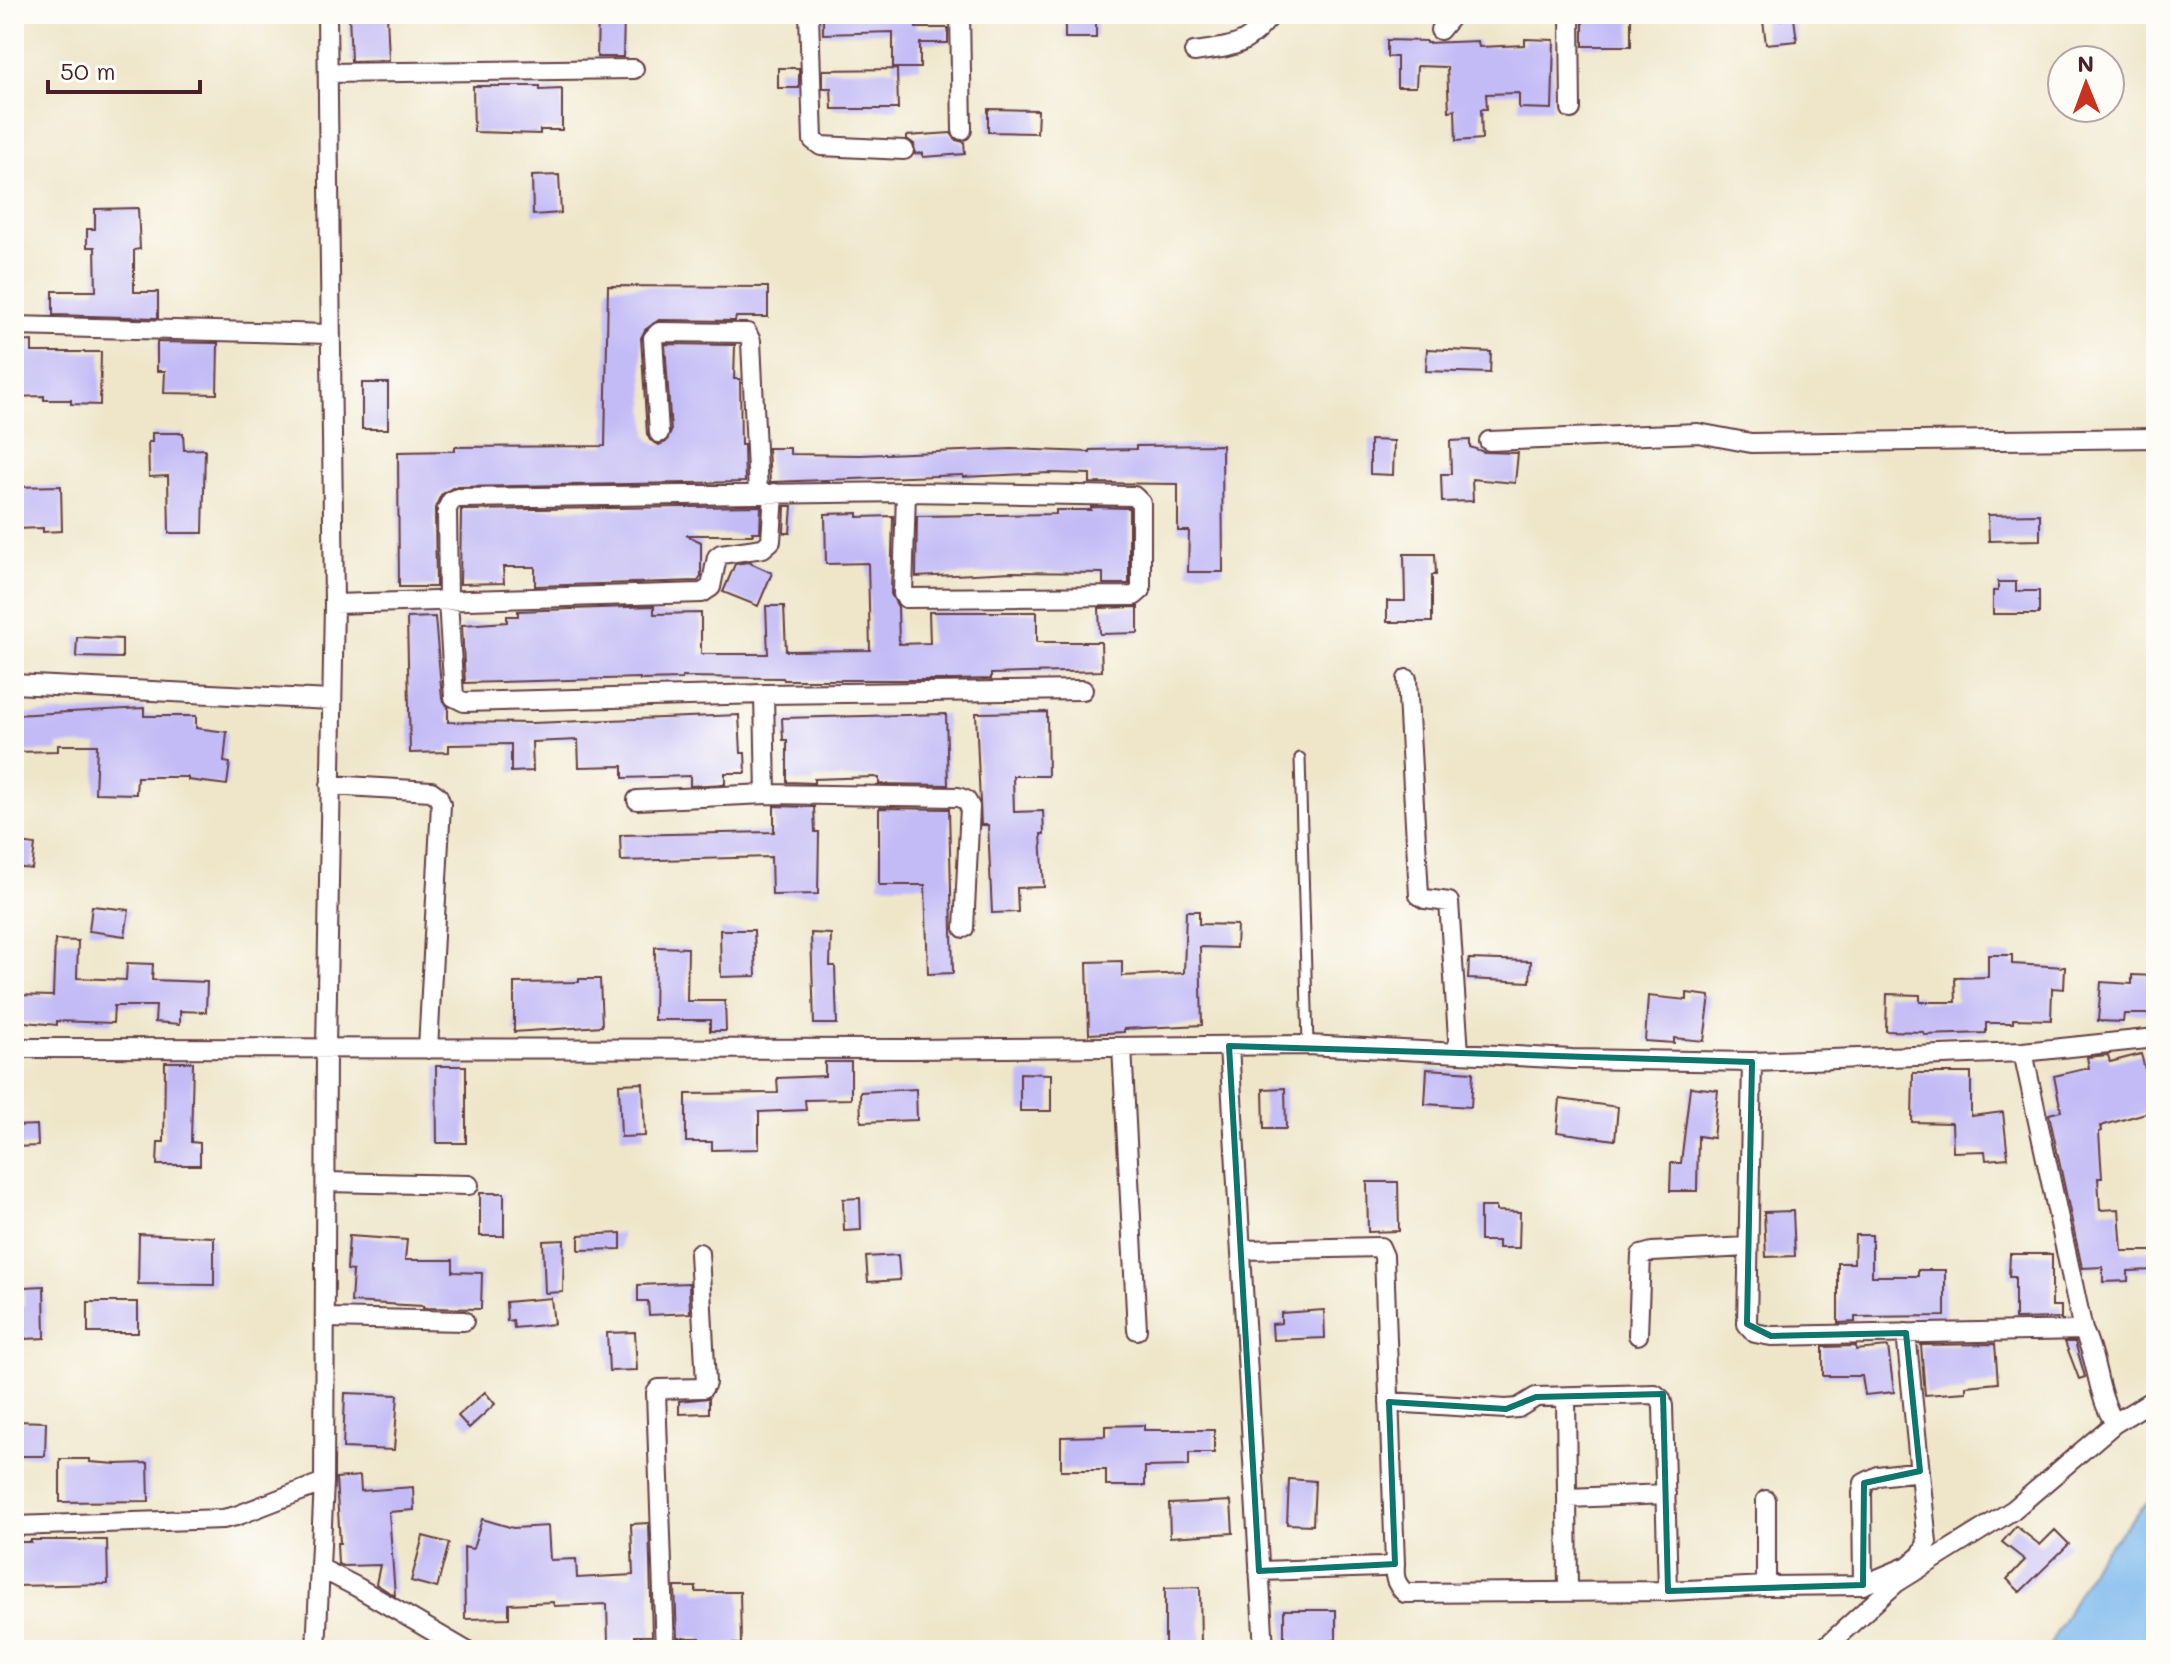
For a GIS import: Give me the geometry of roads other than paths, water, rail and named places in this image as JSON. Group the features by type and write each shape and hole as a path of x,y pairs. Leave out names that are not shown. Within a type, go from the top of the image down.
{"street":[{"path":"316,1650 324,1482 326,1048 334,604 327,14"},
{"path":"809,14 813,140 821,146 904,150"},
{"path":"960,14 962,130"},
{"path":"1194,52 1244,43 1272,14"},
{"path":"1440,30 1453,14"},
{"path":"1570,14 1571,109"},
{"path":"328,73 634,69"},
{"path":"14,326 330,334"},
{"path":"334,604 702,593 711,587 717,557 763,548 771,541 751,341 747,333 656,334 652,343 659,433"},
{"path":"1489,441 1698,433 1751,443 2156,438"},
{"path":"906,492 903,594 906,598 1134,596 1141,590 1141,503 1134,496 906,492 458,498 451,501 447,509 448,601 454,697 459,701 1083,690"},
{"path":"1407,679 1419,895 1425,899 1449,902 1459,1053"},
{"path":"14,684 331,700"},
{"path":"764,694 766,794"},
{"path":"330,785 431,791 438,796 441,804 428,1049"},
{"path":"637,800 766,794 958,797 966,800 970,807 964,928"},
{"path":"14,1048 1308,1045 1572,1059 1752,1062 2023,1052 2156,1038"},
{"path":"1229,1046 1264,1650"},
{"path":"1122,1047 1137,1330"},
{"path":"2023,1052 2083,1330 2095,1356 2102,1399 2115,1423"},
{"path":"1752,1062 1747,1324 1755,1333 1771,1336 2083,1330"},
{"path":"326,1182 469,1185"},
{"path":"1241,1250 1380,1247 1384,1256 1394,1576 1405,1593 1668,1591 1863,1585 1908,1566 1921,1555 1927,1543 1906,1333"},
{"path":"1638,1335 1641,1255 1747,1247"},
{"path":"665,1650 656,1390 705,1386 699,1253"},
{"path":"325,1318 464,1321"},
{"path":"1389,1402 1506,1409 1518,1408 1536,1397 1655,1394 1661,1399 1668,1591"},
{"path":"1566,1397 1568,1591"},
{"path":"1822,1650 1896,1583 2013,1510 2115,1423 2156,1398"},
{"path":"1863,1585 1864,1483 1878,1476 1920,1471"},
{"path":"14,1526 223,1519 324,1482"},
{"path":"1568,1498 1666,1494"},
{"path":"1766,1500 1766,1586"},
{"path":"1259,1571 1395,1564"},
{"path":"320,1568 465,1650"}],"lane":[{"path":"1300,758 1308,1045"}],"water":[{"path":"2156,1492 2156,1650 2047,1650 2096,1560"}]}
